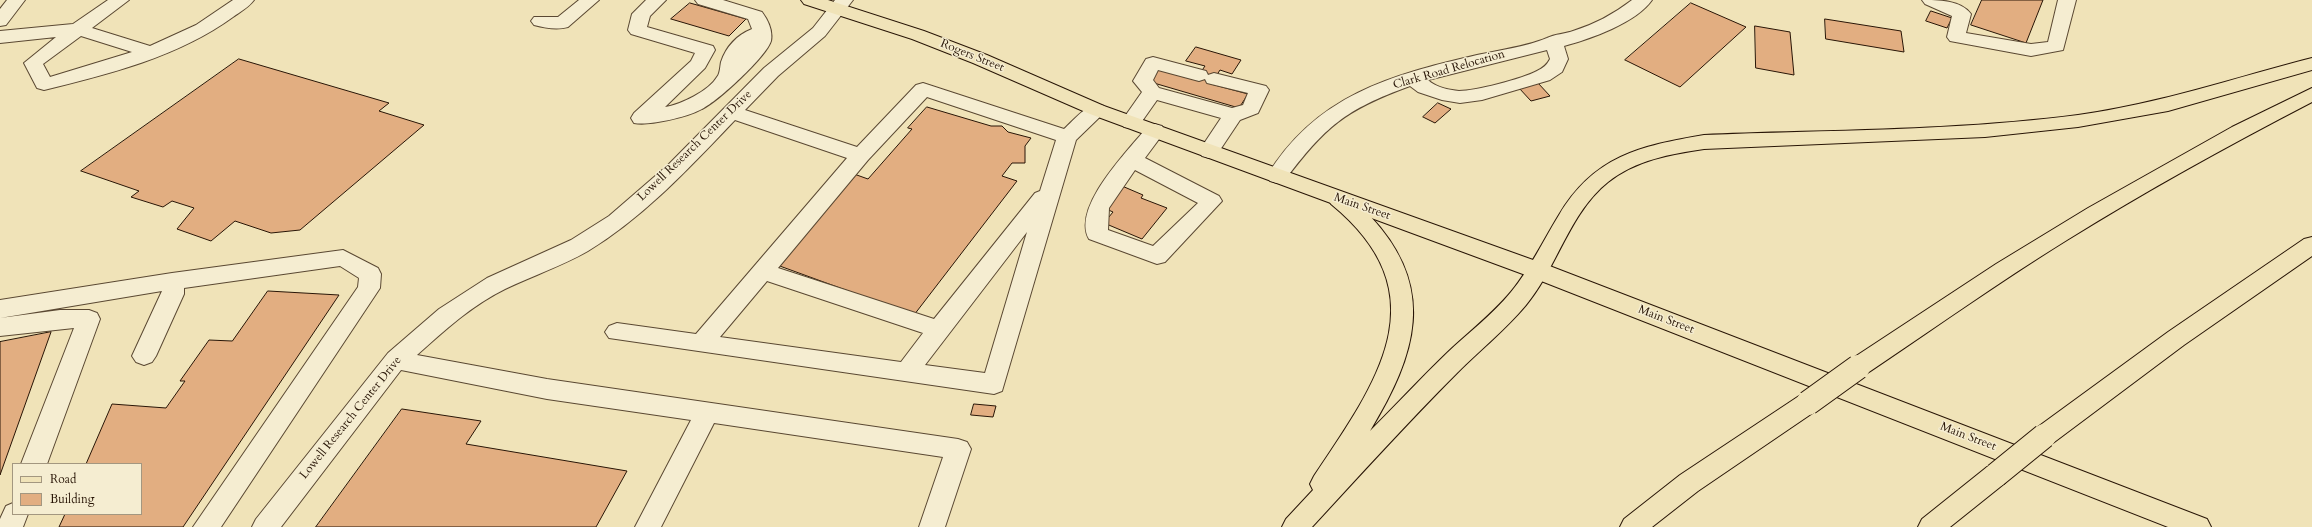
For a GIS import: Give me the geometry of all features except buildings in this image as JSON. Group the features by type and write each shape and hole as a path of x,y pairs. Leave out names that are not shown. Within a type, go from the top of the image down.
{"main road":[{"name":"Rogers Street","path":"810,0 841,5 980,59 1097,110 1131,122"},
{"path":"1296,526 1449,366 1518,299 1539,271 1573,209 1599,179 1622,164 1659,149 1704,142 1985,130 2078,121 2168,105 2312,64"},
{"path":"1633,527 1689,483 1808,403 1858,367 2024,256 2126,194 2221,141 2312,94"},
{"name":"Main Street","path":"1131,122 1338,199 1539,271 2198,527"},
{"path":"1296,526 1372,407 1391,368 1403,331 1403,295 1394,269 1383,246 1366,224 1338,199"},
{"path":"1931,527 2044,436 2113,384 2246,289 2312,245"},
{"path":"2246,289 2312,260"}],"street":[{"path":"0,21 16,0"},
{"path":"120,0 33,63 44,84 95,72 151,52 203,28 245,0"},
{"path":"540,21 562,23 590,0"},
{"path":"658,0 641,14 638,30 706,50 698,64 641,118 693,106 705,99 727,77 743,66 761,43 762,32 756,16 704,0"},
{"path":"841,5 857,0"},
{"name":"Clark Road Relocation","path":"1277,176 1312,132 1342,108 1384,89 1416,78 1588,34 1621,18 1641,0"},
{"path":"1931,0 1962,14 1956,37 2031,50 2056,46 2067,0"},
{"name":"Lowell Research Center Drive","path":"265,527 396,360 447,315 495,284 579,246 617,221 675,170 771,72 819,32 841,5"},
{"path":"0,37 78,30 151,52"},
{"path":"1416,78 1425,88 1442,94 1460,97 1482,94 1543,76 1555,68 1560,59 1553,42"},
{"path":"1153,63 1259,90 1251,109 1233,115 1152,92 1143,81 1153,63"},
{"path":"701,344 861,155 923,89 1067,137"},
{"path":"1131,122 1152,92"},
{"path":"617,332 994,384 1067,137 1097,110"},
{"path":"731,112 861,155"},
{"path":"1209,150 1233,115"},
{"path":"1132,160 1212,201 1157,256 1098,234 1098,208 1132,160 1155,131"},
{"path":"907,372 1051,187"},
{"path":"0,309 172,281 344,258 370,274 369,288 206,527"},
{"path":"762,272 939,329"},
{"path":"144,356 173,294 172,281"},
{"path":"0,327 60,319 89,319 34,463"},
{"path":"396,360 548,389 958,449 932,527"},
{"path":"648,527 708,412"},
{"path":"10,527 15,515"}]}
